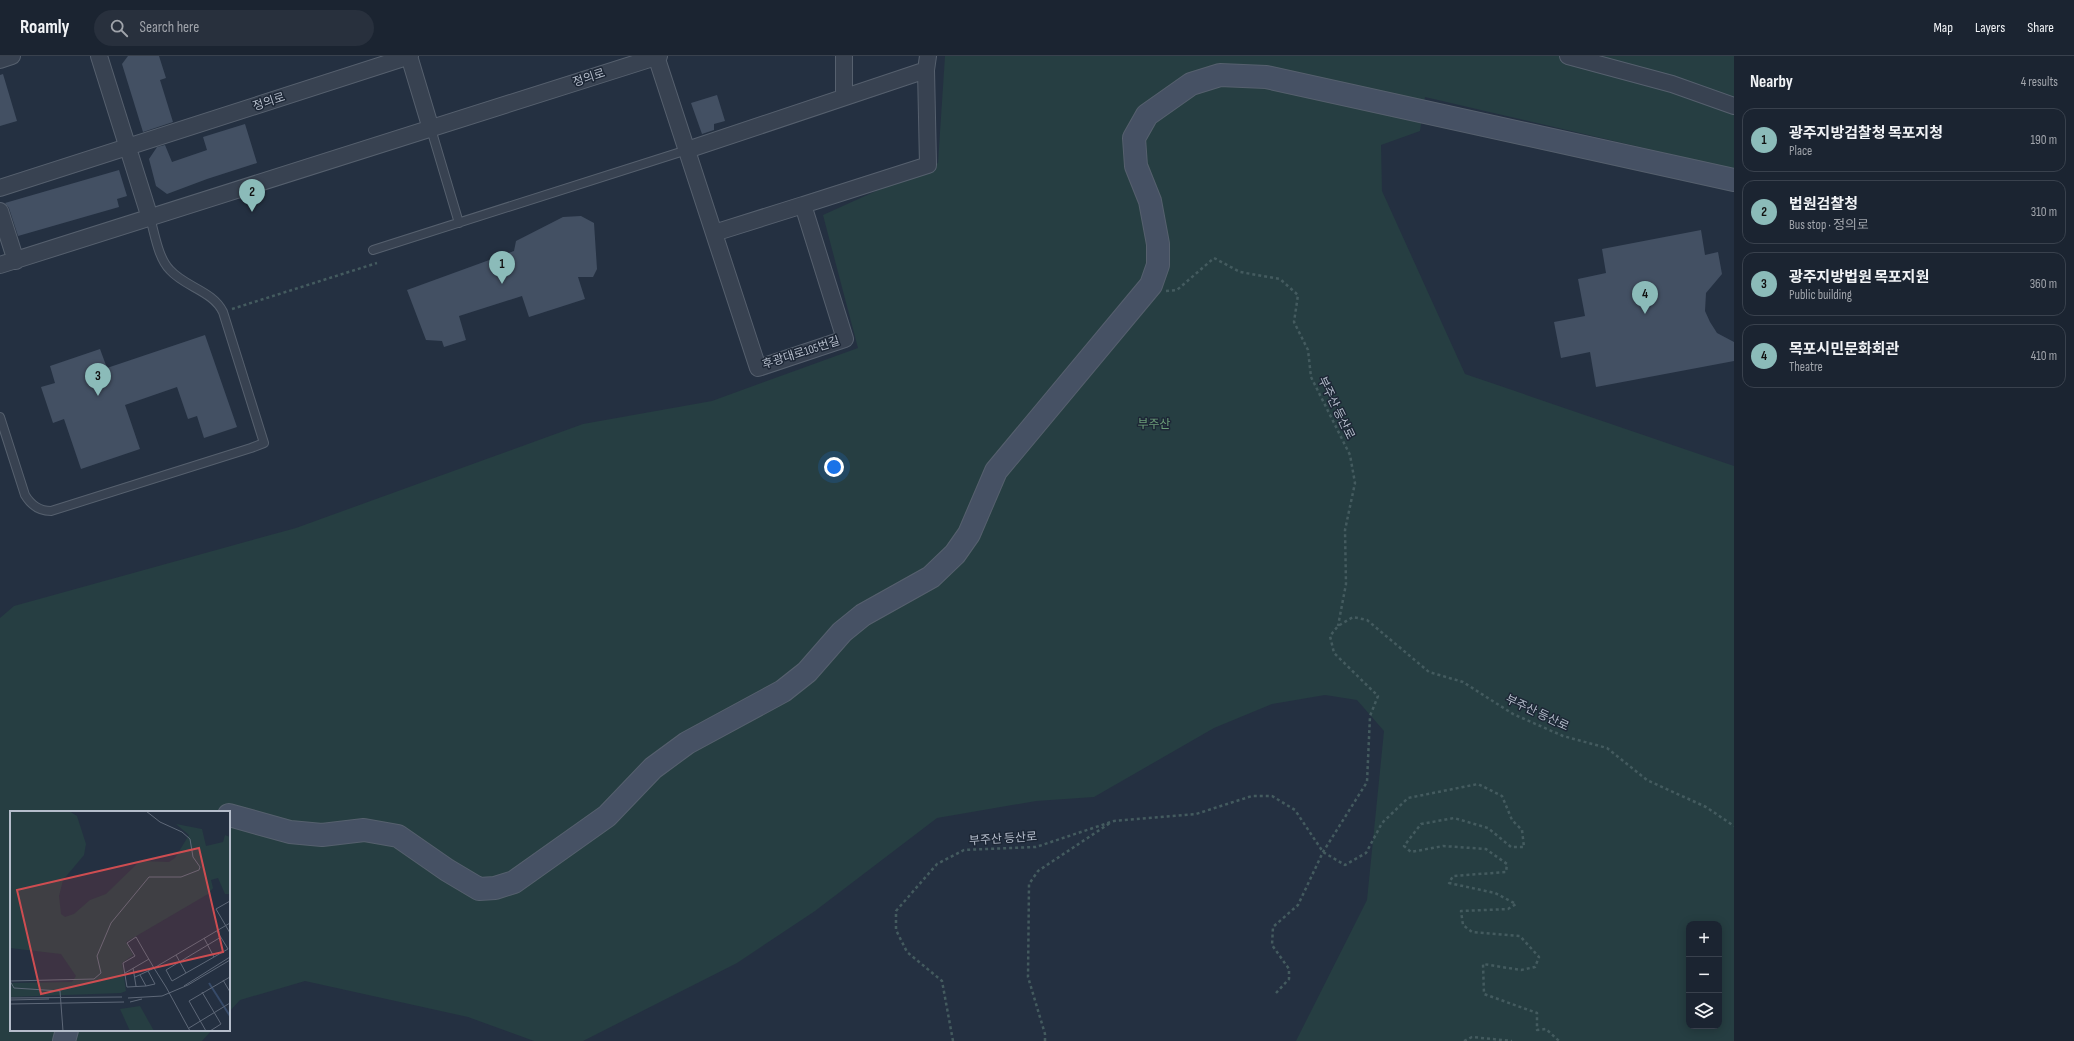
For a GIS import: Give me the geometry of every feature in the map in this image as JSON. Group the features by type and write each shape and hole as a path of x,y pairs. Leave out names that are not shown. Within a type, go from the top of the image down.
{"street":[{"path":"0,60 12,56"},
{"path":"99,56 150,218"},
{"name":"정의로","path":"0,188 410,56 431,129"},
{"name":"정의로","path":"0,266 657,56"},
{"name":"후광대로105번길","path":"657,56 686,150 758,368 845,339 803,205"},
{"path":"844,56 844,98"},
{"path":"1568,56 1672,84 1734,106"},
{"path":"686,150 844,98 927,63 928,164 714,233"},
{"path":"230,815 290,832 322,836 364,830 398,836 447,870 479,889 495,888 514,882 607,816 653,768 687,743 783,691 807,672 842,632 863,615 931,577 955,554 969,534 996,471 1151,285 1158,265 1158,244 1150,201 1136,166 1134,138 1146,116 1191,84 1220,75 1266,77 1734,180"},
{"path":"0,211 16,260"},
{"path":"64,1041 67,1031"}],"lane":[{"path":"431,129 459,223"},
{"path":"373,250 686,150"},
{"path":"0,417 25,495 32,504 39,509 47,511 243,451 264,442 224,312 220,305 214,300 178,278 169,270 164,262 150,218"}],"path":[{"name":"부주산 등산로","path":"1151,285 1167,291 1177,290 1214,258 1240,272 1280,279 1298,295 1294,322 1308,350 1311,378 1350,455 1355,483 1345,530 1346,584 1338,626"},
{"path":"224,312 377,264"},
{"name":"부주산 등산로","path":"1276,993 1289,979 1289,969 1272,945 1273,927 1298,905 1323,852 1367,782 1370,716 1378,696 1334,653 1330,636 1338,626 1353,617 1367,620 1429,672 1463,682 1513,714 1563,736 1607,748 1647,780 1706,807 1734,826"},
{"name":"부주산 등산로","path":"953,1041 942,981 907,952 896,930 896,912 938,864 964,850 1036,847 1114,821 1196,814 1252,796 1272,796 1295,810 1323,852 1345,865 1366,853 1382,823 1408,798 1478,784 1502,796 1512,820 1522,830 1524,847 1511,847 1488,828 1454,818 1421,824 1404,846 1411,852 1442,846 1486,849 1506,864 1506,872 1453,876 1449,883 1495,893 1516,904 1508,909 1461,911 1463,925 1472,932 1520,936 1539,957 1535,967 1521,970 1483,964 1484,994 1537,1013 1537,1030 1546,1029 1559,1041"},
{"name":"부주산 등산로","path":"1045,1041 1045,1034 1028,977 1029,884 1038,871 1114,821"},
{"path":"1464,1041 1472,1037 1512,1041"}],"green space":[{"name":"부주산","path":"945,56 1734,56 1734,169 1425,97 1420,131 1381,145 1382,191 1465,374 1734,466 1734,1041 1296,1041 1367,900 1384,731 1357,700 1325,695 1272,704 1214,728 1094,797 1036,801 937,818 815,911 737,963 583,1041 534,1041 468,1017 305,981 240,1000 230,1011 230,811 10,811 10,1031 211,1031 202,1041 0,1041 0,618 14,606 296,528 583,424 712,401 858,348 823,215 938,163"}],"building":[{"path":"128,56 159,56 166,78 160,80 173,122 143,132 122,64"},
{"path":"3,74 17,121 0,126 0,75"},
{"path":"717,95 725,121 714,124 714,130 702,134 691,103"},
{"path":"245,124 257,163 167,194 156,186 149,159 157,147 165,145 172,162 207,150 203,137"},
{"path":"119,170 127,196 117,199 119,207 18,236 9,208 5,203"},
{"path":"581,216 594,223 597,269 593,277 578,277 585,299 529,317 522,296 459,316 466,340 444,347 442,341 426,340 407,290 514,251 516,241 563,217"},
{"path":"1701,230 1705,255 1718,252 1722,274 1706,293 1705,311 1717,333 1734,342 1734,361 1596,387 1590,352 1561,358 1554,322 1585,316 1578,279 1606,273 1602,249"},
{"path":"205,335 237,427 204,438 197,416 188,419 177,387 125,405 140,449 81,469 64,419 53,423 41,387 55,383 50,366 100,349 107,368"}],"place":[{"name":"법원검찰청","path":"252,212"},
{"name":"광주지방검찰청 목포지청","path":"502,284"},
{"name":"목포시민문화회관","path":"1645,314"},
{"name":"광주지방법원 목포지원","path":"98,396"}]}
